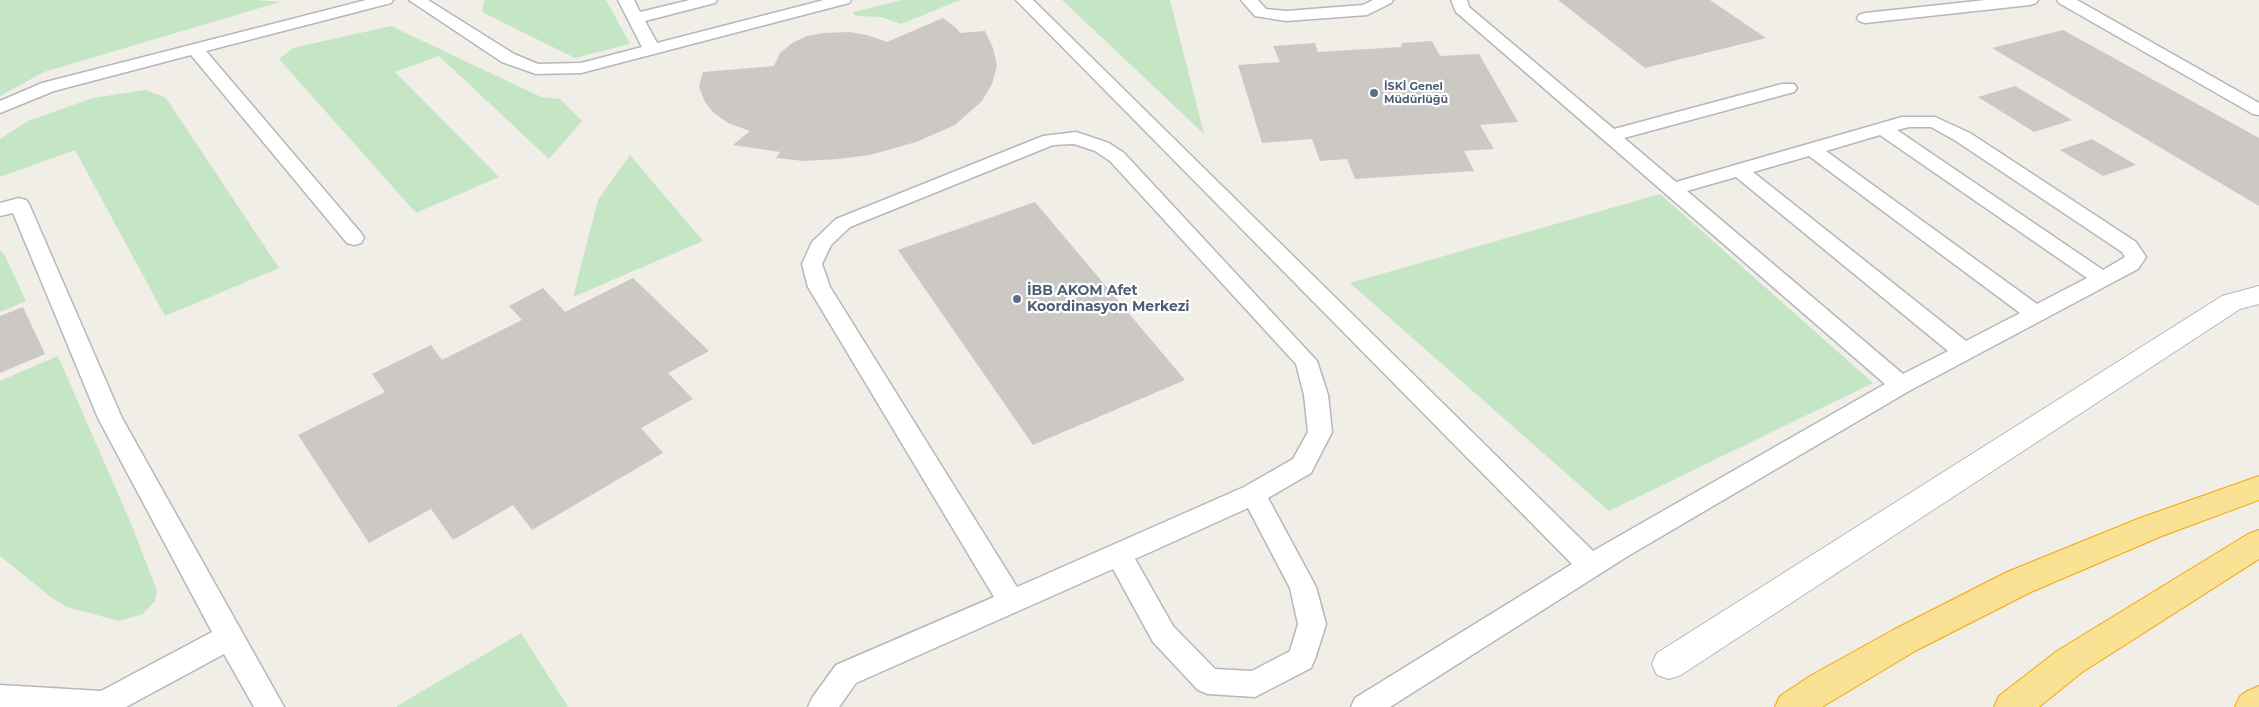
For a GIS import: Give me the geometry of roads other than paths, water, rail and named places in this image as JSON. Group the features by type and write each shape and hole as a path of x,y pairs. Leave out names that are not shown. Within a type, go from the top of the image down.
{"highway":[{"path":"1793,707 1822,687 1905,640 2019,582 2151,527 2259,488"},
{"path":"2012,707 2069,662 2259,543"},
{"path":"2253,707 2259,702"}],"street":[{"path":"1669,664 2230,302 2259,295"}],"lane":[{"path":"0,108 48,87 385,0"},
{"path":"418,0 508,58 536,68 581,68 842,0"},
{"path":"626,0 652,50"},
{"path":"636,18 709,0"},
{"path":"1024,0 1591,566"},
{"path":"1249,0 1260,13 1286,16 1323,7 1368,10 1384,0"},
{"path":"1459,0 1462,9 1901,385"},
{"path":"1865,18 2030,0"},
{"path":"2065,0 2259,110"},
{"path":"195,49 354,238"},
{"path":"1610,136 1788,88"},
{"path":"1365,707 1591,566 1901,385 2131,264 2136,257 2129,247 1949,128 1935,122 1922,120 1908,121 1882,128 1672,189"},
{"path":"1882,128 2102,279"},
{"path":"822,707 846,674 1119,555 1253,494 1302,466 1320,432 1316,394 1306,361 1117,157 1102,147 1076,138 1050,140 843,223 822,242 812,264 819,287 1011,602"},
{"path":"1812,149 2036,314"},
{"path":"1739,170 1964,352"},
{"path":"0,210 19,204 110,418 229,637 270,707"},
{"path":"1119,555 1163,634 1208,681 1255,684 1301,659 1312,624 1303,588 1253,494"},
{"path":"0,698 103,705 229,637"}],"place":[{"name":"İSKİ Genel Müdürlüğü","path":"1374,93"},
{"name":"İBB AKOM Afet Koordinasyon Merkezi","path":"1017,299"}]}
